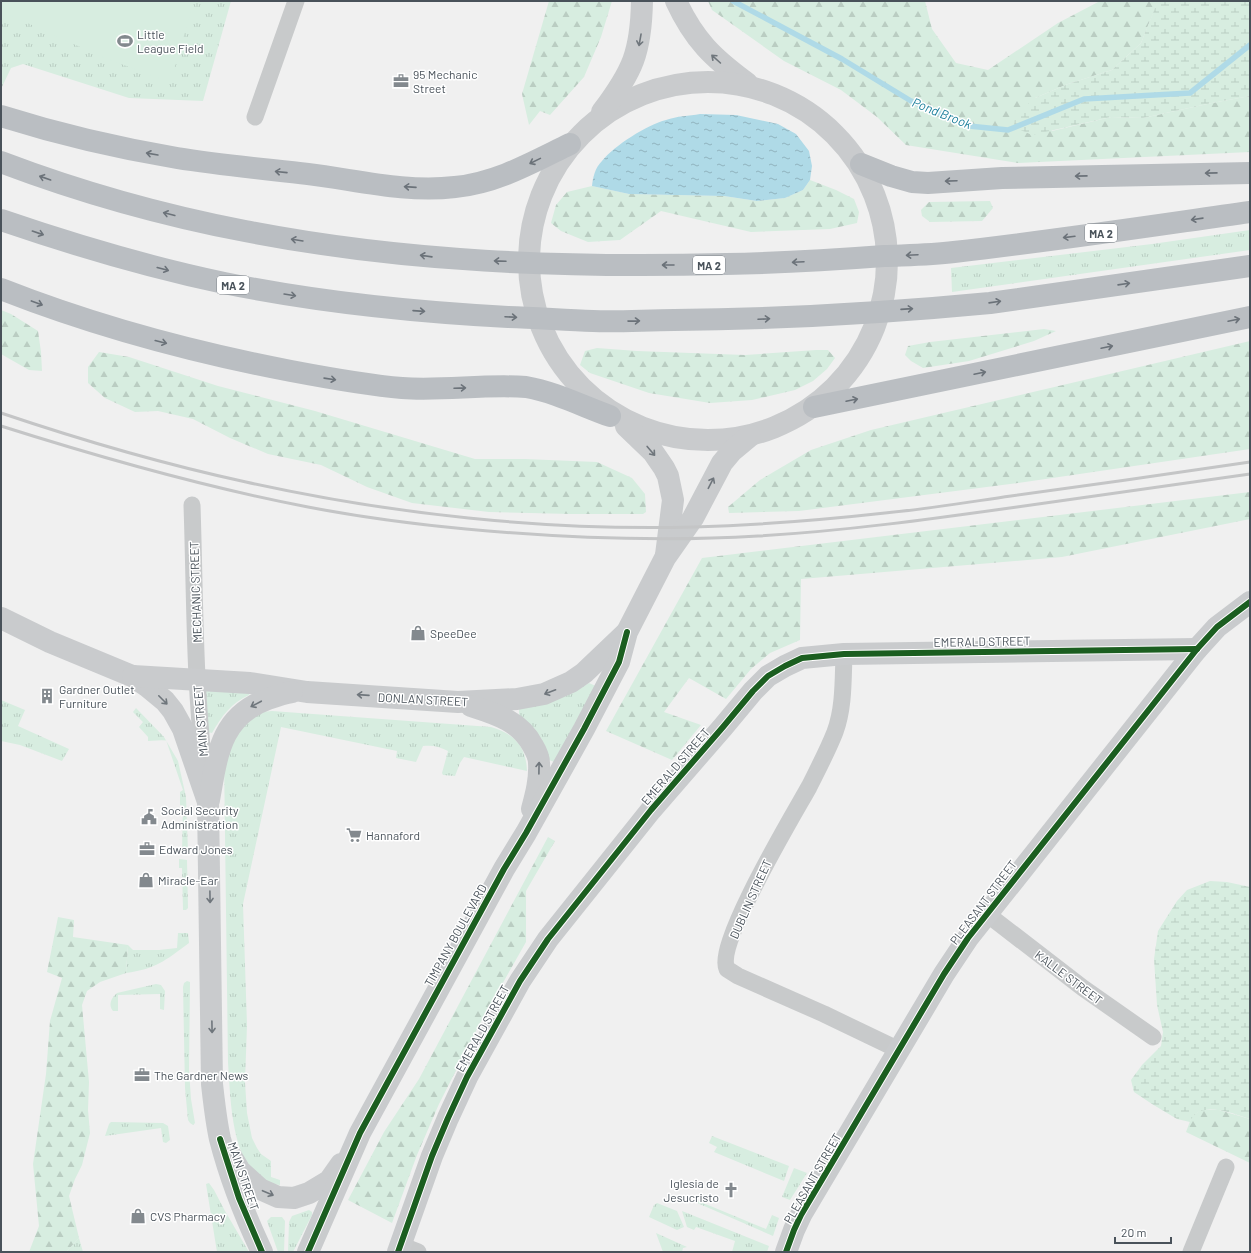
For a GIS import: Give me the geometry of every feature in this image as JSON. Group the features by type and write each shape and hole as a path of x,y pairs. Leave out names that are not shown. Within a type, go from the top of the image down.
{"highway":[{"path":"1,116 53,131 131,150 178,158 377,184 427,188 455,188 484,182 513,172 570,144"},
{"name":"MA 2","path":"1,162 105,197 190,220 246,232 432,257 581,264 677,266 780,263 951,252 1250,212"},
{"path":"861,164 891,176 912,182 995,178 1250,173"},
{"name":"MA 2","path":"1,220 119,258 172,272 225,283 348,303 410,310 472,315 595,321 745,320 826,316 956,306 990,303 1250,266"},
{"path":"1,289 65,313 124,332 248,363 325,378 403,388 432,389 526,387 541,389 617,420"},
{"path":"814,407 1250,317"}],"main road":[{"path":"597,119 623,82 634,60 641,33 642,1"},
{"path":"617,420 663,435 696,440 726,439 750,436 796,417 814,407 838,384 863,351 874,327 882,298 886,269 885,237 881,215 861,164 832,130 808,111 790,100 747,83 720,63 706,49 687,25 676,1"},
{"path":"597,119 627,101 660,89 695,83 747,83"},
{"name":"TIMPANY BOULEVARD","path":"597,119 570,144 540,198 530,242 529,271 531,288 534,303 547,341 569,375 586,394 653,452 668,476 673,500 665,558"},
{"name":"TIMPANY BOULEVARD","path":"308,1252 360,1133 504,869 526,833 584,729 619,662 627,632 665,558 693,518 722,463 750,436"},
{"name":"PLEASANT STREET","path":"786,1252 801,1214 944,974 987,914 1197,649 1217,627 1250,602"},
{"name":"MAIN STREET","path":"1,618 50,642 132,676 164,701 179,720 188,739 208,802 212,1084 220,1139 239,1198 262,1252"},
{"name":"DONLAN STREET","path":"198,680 250,683 307,692 458,702 517,699 553,691 571,682 584,673 627,632"},
{"name":"EMERALD STREET","path":"405,1250 432,1156 448,1118 467,1077 520,981 548,939 651,810 753,691 768,676 802,658 844,654 1197,649"},
{"name":"MAIN STREET","path":"132,676 198,680"},
{"path":"208,802 219,750 226,734 239,716 261,702 276,696 288,693 307,692"},
{"path":"458,702 491,712 510,721 528,736 535,749 539,763 538,787 526,833"},
{"name":"MAIN STREET","path":"220,1139 240,1171 260,1189 278,1197 294,1198 309,1193 329,1181 346,1158 360,1133"}],"street":[{"path":"255,117 296,1"},
{"name":"MECHANIC STREET","path":"192,505 198,680"},
{"name":"DUBLIN STREET","path":"844,654 840,710 835,731 810,785 769,856 746,902 727,953 725,964 727,969 738,976 824,1014 899,1050"},
{"name":"MAIN STREET","path":"198,680 201,743 208,802"},
{"name":"KALLE STREET","path":"987,914 1083,988 1153,1037"},
{"path":"1191,1252 1226,1167"}],"green space":[{"path":"1,1 231,1 203,101 129,98 23,64 11,68 1,89"},
{"name":"Little League Field","path":"1,1 194,1 174,70 161,79 100,56 1,11"},
{"path":"549,1 612,1 601,37 584,77 550,115 540,111 529,125 522,94"},
{"path":"708,1 925,1 932,29 956,63 988,70 1058,23 1100,1 1160,1 1157,4 1141,43 1112,70 1068,84 1035,98 1052,131 1111,117 1143,118 1250,96 1250,152 1018,163 906,145 877,117 841,90 784,61 712,10"},
{"path":"1160,1 1250,1 1250,96 1143,118 1111,117 1032,135 1014,127 1015,115 1035,98 1068,84 1112,70 1141,43 1157,3"},
{"path":"810,180 854,199 859,212 857,223 830,229 751,232 661,211 620,240 588,242 561,231 551,223 556,205 567,192 592,186 629,194 724,196 757,201 785,198 803,190"},
{"path":"990,201 993,208 982,221 930,222 922,216 921,210 929,202"},
{"path":"1250,230 1250,250 952,292 951,268 1152,244"},
{"path":"1,310 11,314 38,331 42,371 29,370 1,354"},
{"path":"1044,329 1056,331 1034,341 969,361 923,368 911,361 905,355 908,346 930,342"},
{"path":"1250,341 1250,449 1025,482 799,511 729,513 728,507 760,480 811,450 871,430"},
{"path":"597,348 745,355 828,350 835,358 827,369 813,381 795,390 752,400 710,403 649,393 590,373 580,365 585,351"},
{"path":"99,352 129,357 218,386 315,411 475,459 525,459 597,462 632,478 645,494 646,512 643,514 571,514 489,512 412,503 367,487 321,465 268,454 230,438 193,419 158,411 135,412 105,398 88,383 88,367"},
{"path":"1250,492 1250,519 1062,557 801,579 800,640 770,653 751,669 726,699 689,678 664,712 701,725 672,760 606,731 702,558"},
{"path":"589,683 598,687 557,763 549,760 545,746 538,734 519,715 519,707 579,689"},
{"path":"206,690 250,691 249,695 232,706 219,721 212,733 208,732"},
{"path":"1,700 25,710 18,726 69,749 62,761 20,745 1,741"},
{"path":"136,708 166,740 148,741 148,737 139,727 143,722 133,712"},
{"path":"272,711 491,727 507,733 518,742 524,755 527,771 464,757 455,776 443,775 442,773 448,751 439,747 423,746 416,762 396,758 397,751 281,727 243,904 247,1025 245,1082 247,1113 252,1138 261,1154 271,1161 271,1177 280,1180 280,1185 264,1180 251,1169 242,1154 236,1136 233,1117 228,1063 224,757 234,731 261,712"},
{"path":"166,741 178,761 186,797 188,852 182,852 183,806 180,805 180,792 183,790"},
{"path":"548,837 555,841 526,891 526,942 479,1025 439,1104 417,1155 392,1223 348,1200 384,1132 419,1079"},
{"path":"179,859 187,860 188,908 186,910 183,910 182,868 179,868"},
{"path":"1210,881 1227,882 1250,887 1250,1119 1217,1110 1208,1110 1200,1111 1194,1115 1190,1122 1177,1119 1134,1092 1131,1080 1142,1065 1161,1046 1163,1032 1157,1005 1154,959 1158,931 1177,901 1187,890"},
{"path":"58,917 74,920 73,937 128,945 126,973 100,982 87,991 82,1005 89,1082 88,1110 90,1133 82,1165 69,1196 79,1238 66,1252 29,1252 39,1226 33,1164 46,1074 50,1021 62,978 47,972"},
{"path":"178,933 188,933 189,943 159,963 145,969 126,973 128,945 133,950 177,948"},
{"path":"187,981 190,982 189,1070 191,1099 195,1123 193,1125 188,1120 185,1088 183,987 184,983"},
{"path":"156,984 161,985 165,991 164,1010 160,1009 160,994 118,995 118,1011 113,1011 111,1009 111,1002 117,993"},
{"path":"1201,1110 1219,1110 1250,1119 1250,1163 1186,1132 1192,1116"},
{"path":"111,1122 163,1123 168,1126 170,1140 166,1143 163,1142 161,1128 105,1136"},
{"path":"712,1136 789,1166 784,1181 714,1152 717,1147 709,1143"},
{"path":"794,1168 807,1173 790,1200 782,1197"},
{"path":"209,1183 249,1252 217,1252 206,1184"},
{"path":"696,1200 766,1229 772,1215 779,1218 773,1236 695,1202"},
{"path":"657,1203 677,1211 684,1227 677,1230 649,1217 654,1205"},
{"path":"309,1210 312,1212 312,1215 293,1252 288,1252 289,1222 292,1216"},
{"path":"682,1211 769,1246 767,1252 732,1252 735,1241 696,1227 694,1230 687,1227"},
{"path":"271,1217 282,1217 285,1221 284,1252 278,1252 267,1221"},
{"path":"656,1233 687,1247 683,1248 682,1252 663,1252"},
{"path":"79,1238 83,1252 66,1252"}],"water":[{"path":"700,114 736,115 778,124 796,134 809,151 812,166 810,180 803,190 785,198 757,201 724,196 629,194 592,186 595,173 600,164 608,155 632,136 650,126 666,120"}],"waterway":[{"name":"Pond Brook","path":"733,1 842,59 911,101 969,126 1008,130 1084,99 1190,93 1250,45"}],"railway":[{"path":"1,413 61,433 153,459 215,475 301,493 356,503 468,518 582,526 638,528 694,527 766,524 838,518 932,507 1250,462"},
{"path":"1,426 153,471 308,507 426,525 575,537 685,539 758,536 823,531 952,516 1250,474"}],"cycle path":[{"path":"786,1252 801,1215 944,974 968,938 1197,649 1217,627 1250,602"},
{"path":"308,1252 360,1133 504,869 526,833 584,729 619,662 627,632"},
{"path":"398,1252 432,1156 448,1118 467,1077 520,981 548,939 651,810 753,691 768,676 802,658 844,654 1197,649"},
{"path":"220,1139 239,1198 262,1252"}],"place":[{"name":"Little League Field","path":"125,41"},
{"name":"95 Mechanic Street","path":"401,81"},
{"name":"SpeeDee","path":"418,633"},
{"name":"Gardner Outlet Furniture","path":"47,696"},
{"name":"Social Security Administration","path":"149,817"},
{"name":"Hannaford","path":"354,835"},
{"name":"Edward Jones","path":"147,849"},
{"name":"Miracle-Ear","path":"146,880"},
{"name":"The Gardner News","path":"142,1075"},
{"name":"Iglesia de Jesucristo","path":"731,1190"},
{"name":"CVS Pharmacy","path":"138,1216"}]}
